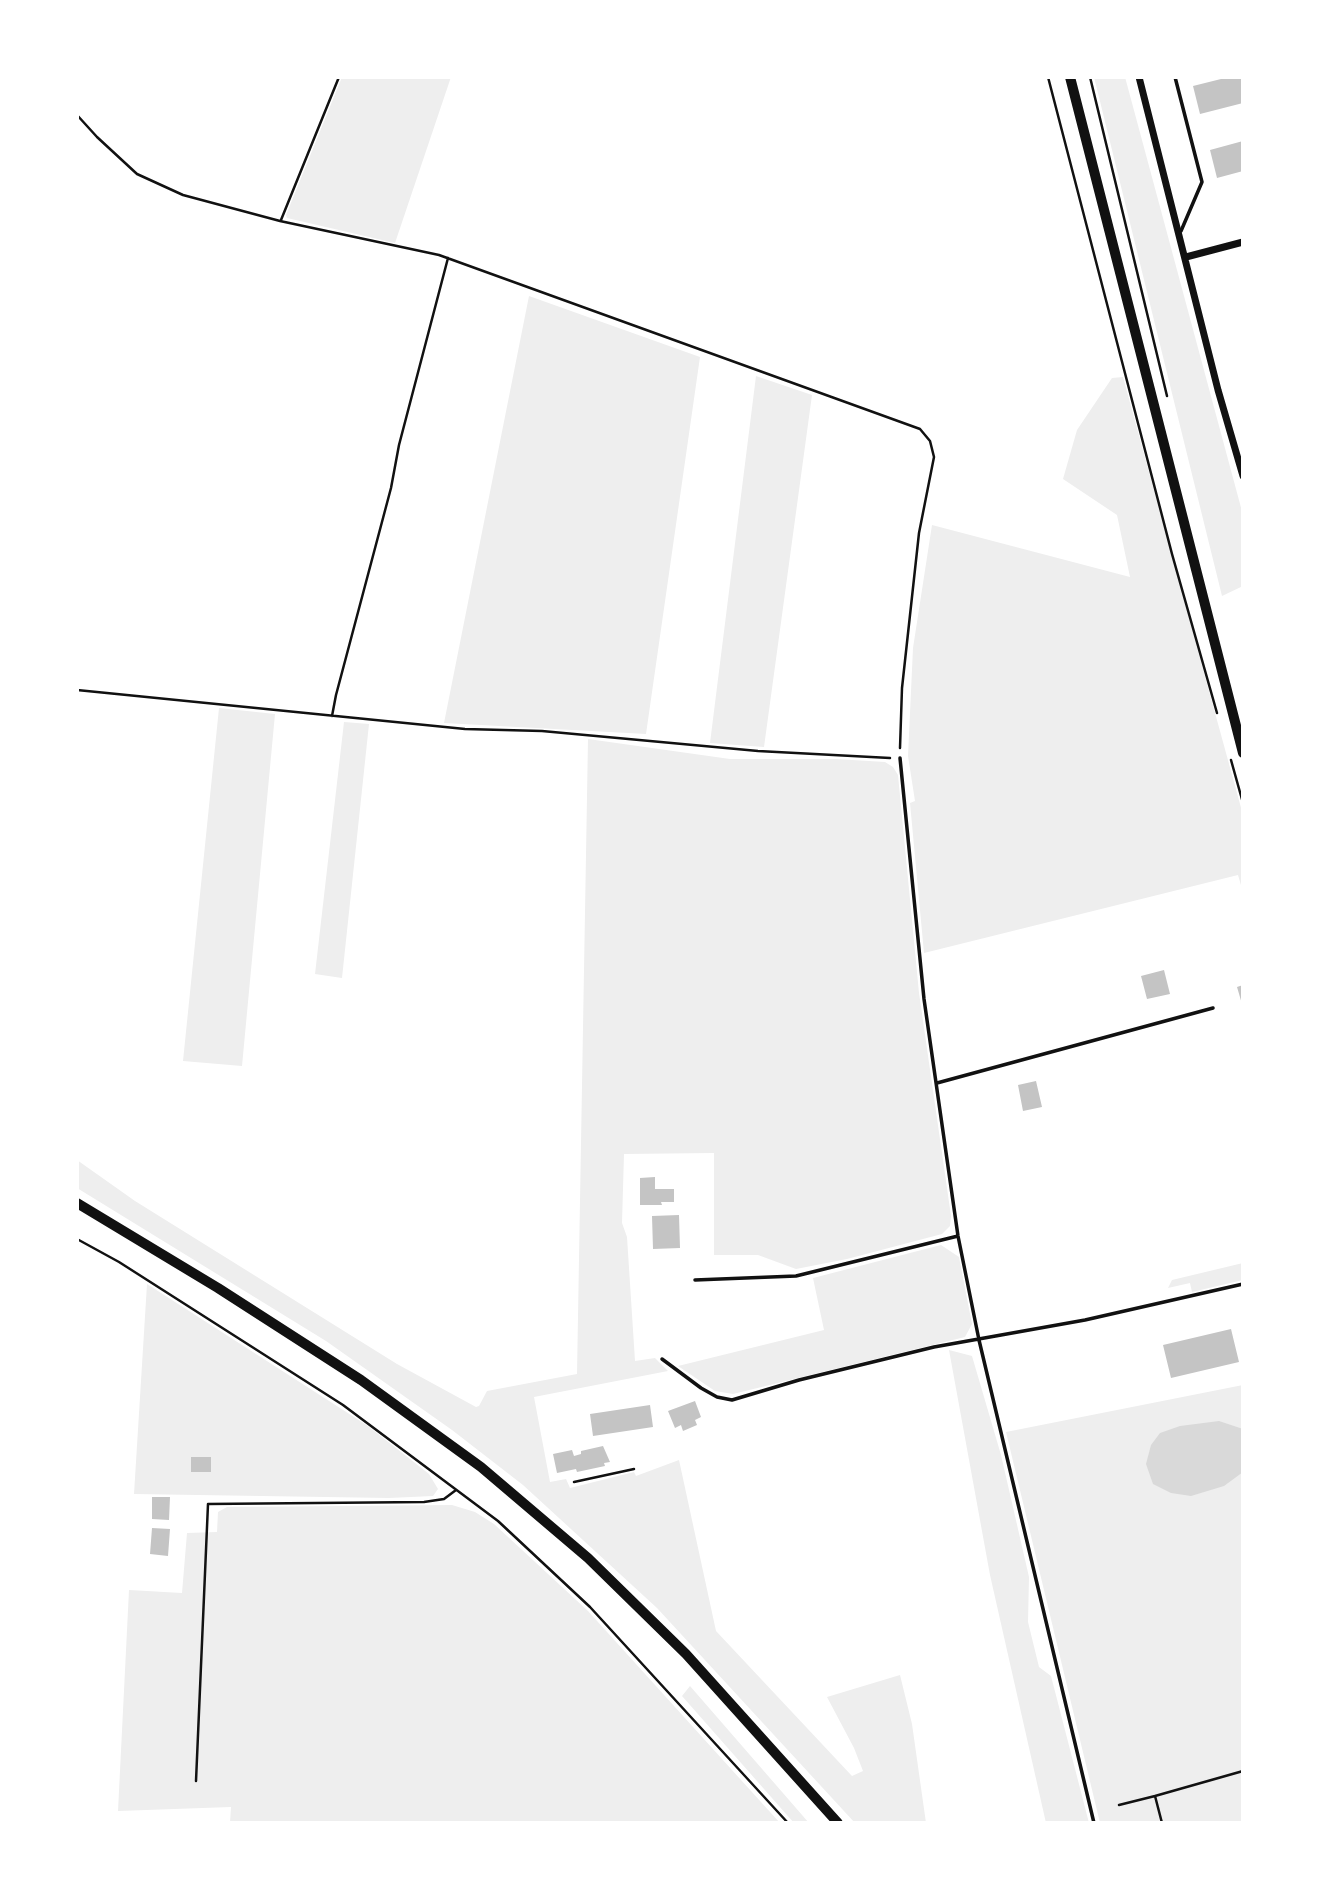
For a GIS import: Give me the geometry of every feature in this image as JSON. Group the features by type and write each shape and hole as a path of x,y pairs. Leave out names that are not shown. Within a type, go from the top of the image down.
{"main road":[{"path":"1070,77 1243,753"},
{"path":"77,1203 218,1288 361,1380 481,1467 587,1558 686,1654 838,1823"}],"street":[{"path":"1139,77 1218,390 1243,476"},
{"path":"1186,257 1243,242"}],"lane":[{"path":"1175,77 1202,182 1180,233"},
{"path":"900,758 924,999 958,1236 979,1340 1094,1823"},
{"path":"937,1083 1213,1008"},
{"path":"695,1280 796,1276 958,1236"},
{"path":"662,1359 701,1388 717,1397 732,1401 839,1370 934,1348 1085,1320 1243,1284"}],"path":[{"path":"280,221 339,77"},
{"path":"1048,77 1172,554 1221,724"},
{"path":"1090,77 1167,397"},
{"path":"77,115 97,138 137,174 183,195 280,221 448,258 920,429 930,441 934,457 919,533 902,688 900,758 758,751 542,731 466,729 77,691"},
{"path":"332,716 448,258"},
{"path":"1228,750 1243,803"},
{"path":"77,1239 119,1262 343,1405 498,1521 590,1607 788,1823"},
{"path":"574,1482 634,1469"},
{"path":"196,1781 208,1504 424,1502 444,1499 456,1490"},
{"path":"1119,1805 1243,1772"},
{"path":"1155,1796 1162,1823"}],"shaded area":[{"path":"342,77 451,77 395,243 287,218 286,215"},
{"path":"1094,77 1125,77 1243,515 1243,586 1222,596"},
{"path":"529,296 700,357 646,734 444,723"},
{"path":"756,376 812,395 764,747 710,743"},
{"path":"1123,377 1243,815 1243,892 1238,875 924,953 910,803 915,801 908,756 913,648 932,525 1130,577 1117,515 1063,479 1077,430 1112,378"},
{"path":"219,708 275,714 242,1066 183,1061"},
{"path":"344,722 369,724 342,978 315,974"},
{"path":"588,739 730,759 885,762 893,767 898,775 919,993 951,1216 950,1226 942,1234 847,1259 796,1269 758,1255 714,1255 714,1153 624,1154 622,1223 627,1237 635,1361 655,1358 668,1371 534,1397 550,1482 566,1479 570,1488 634,1472 636,1476 679,1460 716,1631 852,1776 863,1771 827,1697 900,1675 912,1724 926,1823 855,1823 657,1608 523,1485 452,1430 326,1341 77,1188 77,1160 135,1201 397,1364 476,1407 487,1391 577,1374"},
{"path":"941,1245 959,1257 972,1324 965,1337 733,1394 715,1391 678,1366 824,1330 813,1278"},
{"path":"1243,1263 1243,1280 1192,1292 1190,1283 1168,1288 1172,1280"},
{"path":"147,1284 368,1426 429,1474 438,1489 433,1496 389,1498 134,1494"},
{"path":"949,1350 972,1356 1001,1455 1029,1577 1028,1622 1039,1667 1051,1676 1089,1823 1046,1823 990,1575"},
{"path":"1243,1385 1243,1823 1100,1823 1006,1432"},
{"path":"1219,1421 1243,1429 1243,1472 1224,1486 1191,1496 1171,1493 1153,1484 1146,1464 1151,1445 1160,1433 1180,1426"},
{"path":"452,1505 475,1512 494,1524 588,1611 780,1823 230,1823 231,1807 118,1811 129,1590 182,1593 187,1533 217,1532 218,1512 227,1507"},
{"path":"690,1686 809,1823 794,1823 682,1696"}],"building":[{"path":"1229,77 1243,77 1243,103 1200,114 1193,86"},
{"path":"1243,141 1243,171 1217,178 1210,150"},
{"path":"1164,970 1170,994 1147,999 1141,976"},
{"path":"1243,985 1243,1004 1242,1004 1237,987"},
{"path":"1036,1081 1042,1107 1023,1111 1018,1085"},
{"path":"655,1177 655,1189 674,1189 674,1202 640,1205 640,1178"},
{"path":"679,1215 680,1248 653,1249 652,1216"},
{"path":"1231,1329 1239,1362 1171,1378 1163,1345"},
{"path":"695,1401 701,1417 695,1420 697,1425 683,1431 681,1425 675,1428 668,1411"},
{"path":"650,1405 653,1427 593,1436 590,1414"},
{"path":"603,1446 610,1462 604,1463 605,1466 557,1473 553,1454 572,1450 574,1456 581,1454 581,1451"},
{"path":"191,1457 211,1457 211,1472 191,1472"},
{"path":"152,1497 170,1497 169,1520 152,1519"},
{"path":"152,1528 170,1529 168,1556 150,1554"}]}
